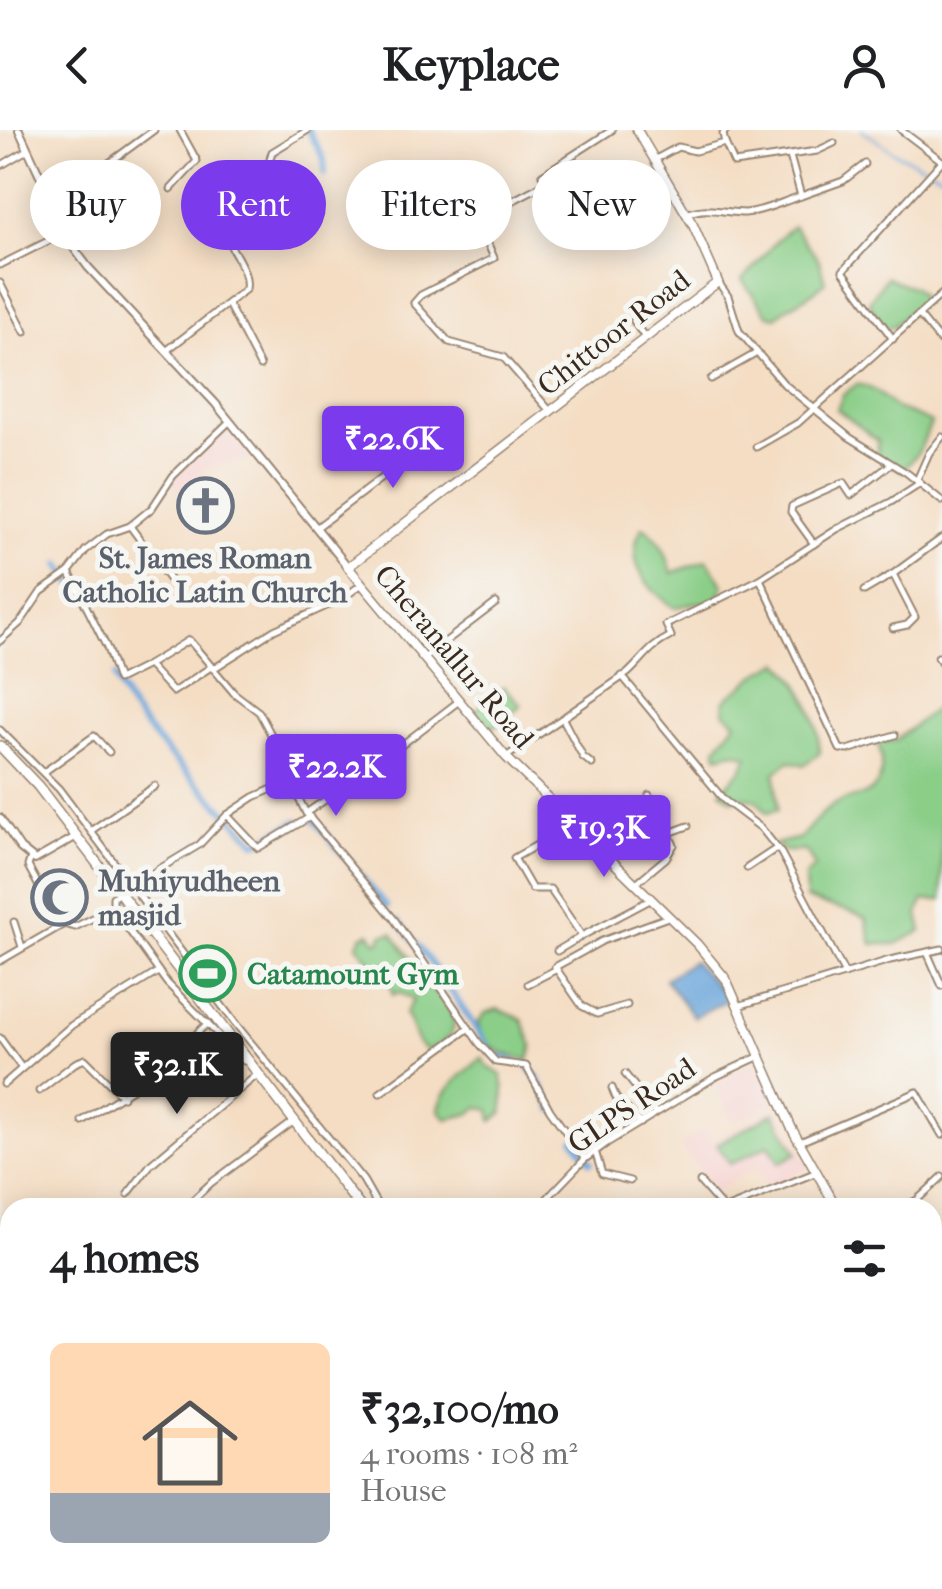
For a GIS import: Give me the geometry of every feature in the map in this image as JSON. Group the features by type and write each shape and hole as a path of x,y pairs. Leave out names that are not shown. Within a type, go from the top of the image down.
{"highway":[{"path":"0,746 38,786 354,1198"}],"main road":[{"path":"636,130 654,160"},
{"path":"671,189 718,282"},
{"name":"Chittoor Road","path":"348,567 718,282"},
{"name":"Cheranallur Road","path":"348,567 506,756 726,978 800,1142 831,1198"}],"street":[{"path":"19,130 34,160"},
{"path":"113,160 154,130"},
{"path":"171,188 197,161 180,130"},
{"path":"166,352 246,289 248,282 221,223 266,186 265,174 272,152 308,130"},
{"path":"565,160 612,130"},
{"path":"726,130 725,143 734,163 817,152 834,143"},
{"path":"894,339 843,271 942,161 902,130"},
{"path":"654,160 678,147 690,152 725,143"},
{"path":"0,166 28,149"},
{"path":"790,156 802,196"},
{"path":"686,214 699,208 747,213 843,180 865,164"},
{"path":"0,264 30,249"},
{"path":"77,250 88,267 230,420 348,567"},
{"path":"491,250 494,258 420,294 414,303 449,342 503,357 550,411"},
{"path":"718,282 728,296 740,331 784,384 849,438 918,481 942,501"},
{"path":"0,283 25,332"},
{"path":"756,447 814,409 942,294"},
{"path":"228,304 260,366"},
{"path":"919,315 942,342"},
{"path":"634,321 645,338"},
{"path":"711,380 757,353"},
{"path":"0,640 20,623 41,592 67,573 86,550 107,534 130,526 152,508 184,464 230,420"},
{"path":"316,528 405,460 443,424"},
{"path":"506,756 643,659 650,646 671,636 666,625 760,579 918,481 942,437"},
{"path":"814,544 791,512 792,506 844,483 850,495 892,464"},
{"path":"130,526 178,590"},
{"path":"864,591 942,538"},
{"path":"67,573 118,680 188,640 234,693 259,712 308,815 394,919 469,1028 496,1062 526,1066 550,1110 602,1174 630,1181"},
{"path":"893,574 915,616 908,625 893,628"},
{"path":"760,579 840,749 895,735"},
{"path":"148,665 173,692 274,630 342,599 362,584"},
{"path":"424,658 496,603"},
{"path":"622,676 724,800 761,828 777,848 844,974"},
{"path":"229,814 258,848 459,701"},
{"path":"563,719 583,756 592,764"},
{"path":"0,730 44,772 92,830 246,1036 364,1180 374,1198"},
{"path":"44,772 94,736 109,752"},
{"path":"128,1194 151,1164 258,1070 246,1063 159,971 113,908 112,898 199,845 229,814 254,797 290,781"},
{"path":"92,830 155,786"},
{"path":"635,884 674,846 648,795"},
{"path":"0,818 3,829 35,860 77,836"},
{"path":"574,824 514,858 532,888 550,889 555,894 582,936"},
{"path":"670,834 688,826"},
{"path":"603,852 640,830"},
{"path":"747,868 777,848"},
{"path":"31,857 28,866 49,905"},
{"path":"557,951 651,900"},
{"path":"0,961 64,924 76,927 113,908"},
{"path":"60,916 64,924"},
{"path":"626,1006 597,1014 582,1006 555,967 602,941 668,916"},
{"path":"14,922 22,947"},
{"path":"738,1006 942,949"},
{"path":"928,952 942,986"},
{"path":"528,984 557,969"},
{"path":"4,1084 72,1025 159,971"},
{"path":"82,1121 149,1078 208,1023"},
{"path":"380,1093 469,1028"},
{"path":"0,1038 22,1067"},
{"name":"GLPS Road","path":"547,1198 589,1156 715,1077 760,1056"},
{"path":"39,1091 75,1063 85,1060 123,1096"},
{"path":"625,1074 656,1113"},
{"path":"612,1088 616,1098 641,1123"},
{"path":"800,1142 917,1092 942,1135"},
{"path":"195,1198 295,1120"},
{"path":"751,1198 817,1172"},
{"path":"919,1198 942,1178"},
{"path":"700,1182 715,1198"}],"shaded area":[{"path":"228,424 257,457 207,468 179,490 172,484 184,465"},
{"path":"758,1061 777,1102 734,1122 712,1082"},
{"path":"776,1108 810,1167 768,1187 756,1167 714,1192 680,1145 703,1128 715,1141"}],"green space":[{"path":"793,226 819,260 825,282 776,317 768,315 742,280"},
{"path":"886,277 914,288 924,300 891,328 884,327 869,302"},
{"path":"857,384 873,389 900,410 931,423 919,451 903,471 877,456 878,441 837,409 843,395"},
{"path":"643,527 662,547 672,573 707,560 724,585 716,602 675,608 655,592 637,562 637,539"},
{"path":"780,662 809,703 820,753 804,765 789,761 775,773 778,810 767,813 752,799 732,800 721,791 742,769 748,756 735,752 718,756 716,748 736,722 724,712 725,700"},
{"path":"504,687 521,705 490,730 473,712"},
{"path":"942,703 942,900 923,901 918,914 922,931 896,944 872,944 866,919 806,899 805,876 815,867 806,851 784,851 775,844 800,838 835,804 872,790 881,772 878,743 896,740"},
{"path":"370,933 377,942 382,935 392,933 421,972 416,986 430,987 452,1013 449,1037 429,1051 419,1044 405,1014 413,1000 398,992 393,995 390,984 357,945 362,936"},
{"path":"497,1009 522,1019 533,1046 529,1060 503,1053 485,1039 478,1023 485,1013"},
{"path":"482,1058 501,1075 503,1113 492,1121 490,1110 479,1107 469,1114 447,1119 439,1110 445,1095"},
{"path":"774,1113 797,1153 779,1163 769,1145 730,1164 717,1144"}],"water":[{"path":"693,961 729,999 694,1017 665,979"}],"waterway":[{"path":"308,130 324,160"},
{"path":"862,130 894,152 942,175"},
{"path":"60,564 73,584"},
{"path":"115,677 124,697 157,741 256,843 298,821"},
{"path":"315,821 387,907"},
{"path":"398,921 494,1055 515,1062"},
{"path":"527,1065 538,1078 553,1110"},
{"path":"574,1140 591,1162"}],"place":[{"name":"St. James Roman Catholic Latin Church","path":"205,505"},
{"name":"Muhiyudheen masjid","path":"59,898"},
{"name":"Catamount Gym","path":"208,974"}]}
